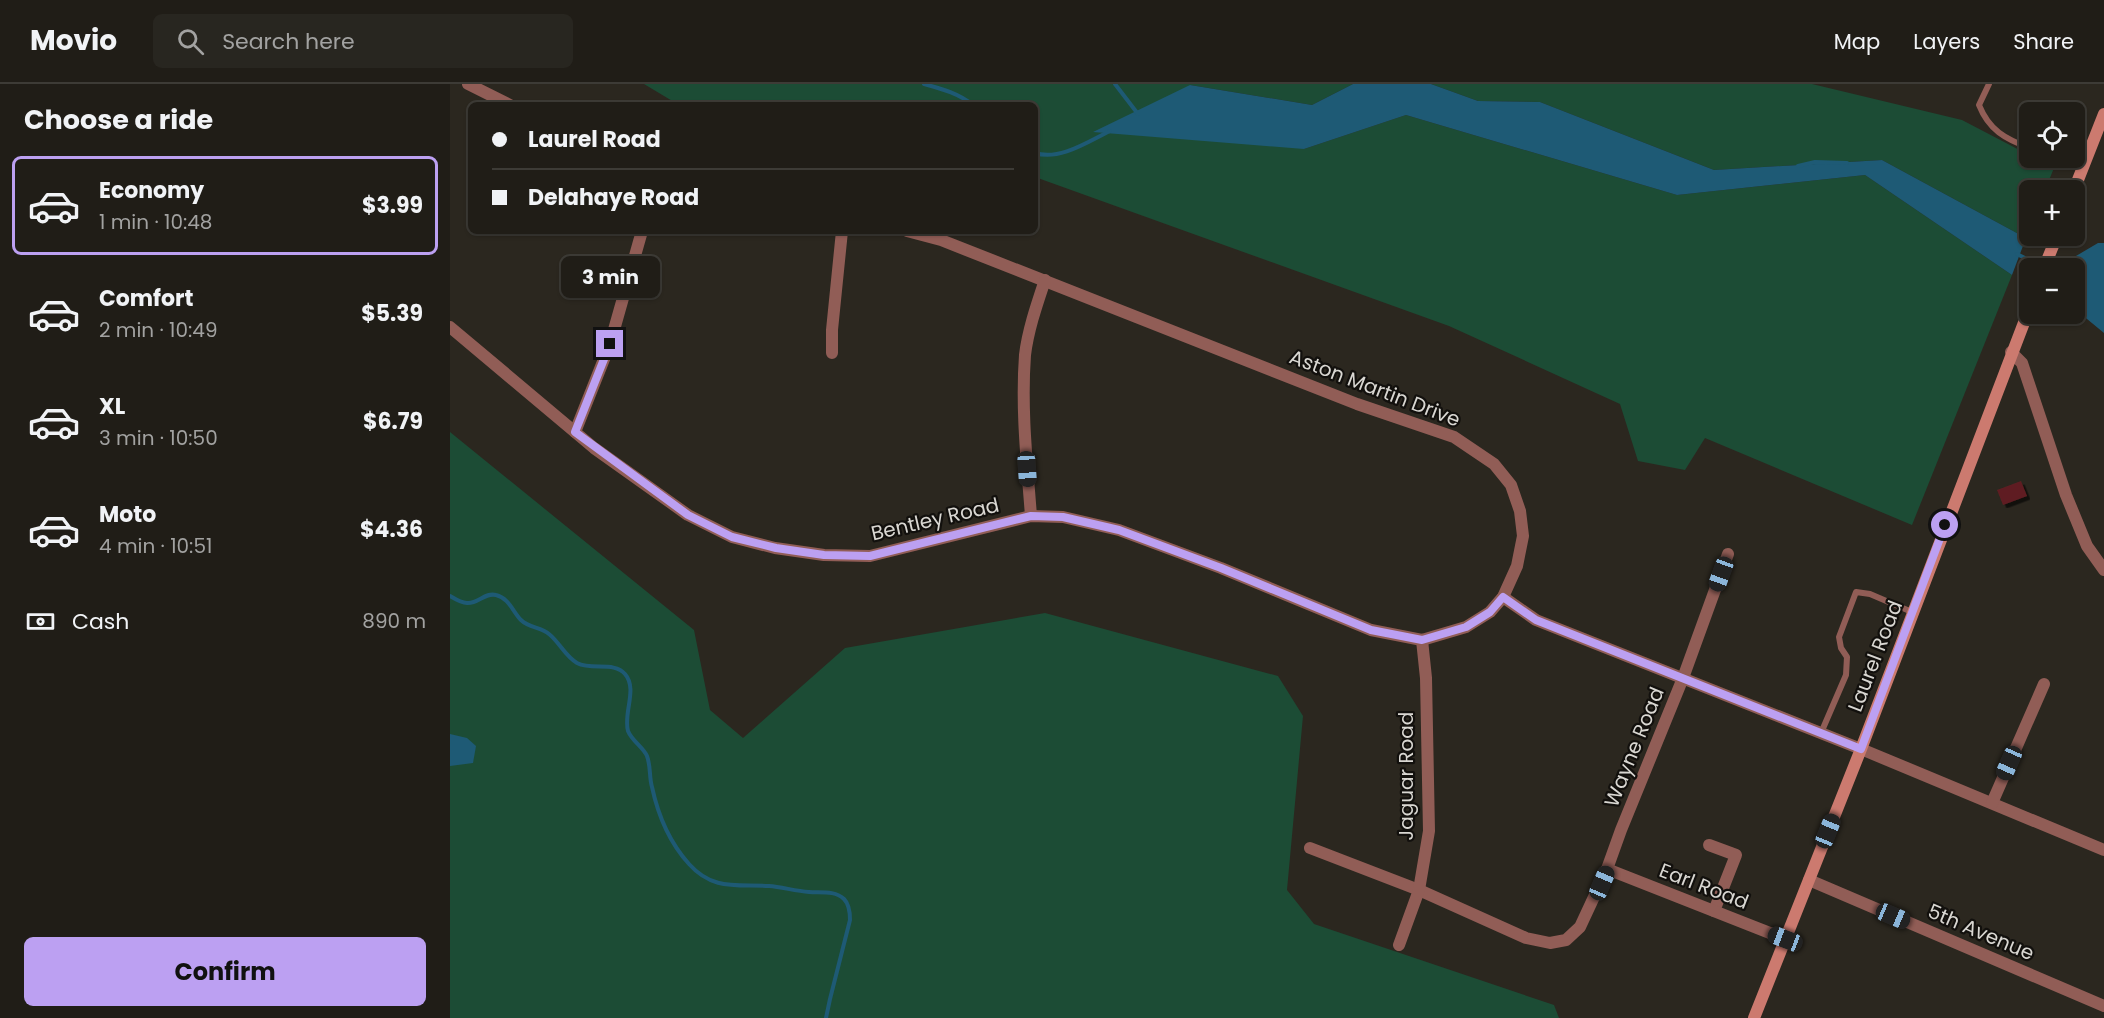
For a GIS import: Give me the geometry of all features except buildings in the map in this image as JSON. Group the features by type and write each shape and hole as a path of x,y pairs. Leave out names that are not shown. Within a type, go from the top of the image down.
{"main road":[{"path":"2085,162 2104,114"},
{"name":"Laurel Road","path":"1754,1018 1861,749 2023,324"}],"street":[{"path":"468,84 504,102"},
{"path":"575,432 610,344 641,234"},
{"path":"832,353 832,330 842,234"},
{"name":"Aston Martin Drive","path":"918,234 941,240 1045,280 1358,404 1454,437 1494,464 1511,485 1520,511 1523,536 1517,566 1503,597"},
{"path":"1031,516 1024,422 1025,354 1034,311 1045,280"},
{"name":"Bentley Road","path":"450,327 575,432 688,515 732,537 776,548 824,555 870,556 1031,516 1063,517 1119,530 1221,568 1371,630 1422,640 1466,627 1490,612 1503,597"},
{"path":"2011,352 2022,363 2066,495 2087,546 2104,570"},
{"name":"Wayne Road","path":"1419,890 1526,938 1550,943 1558,942 1566,940 1580,927 1607,869 1683,678 1728,554"},
{"path":"1503,597 1536,620 1992,802 2104,850"},
{"name":"Jaguar Road","path":"1399,945 1419,890 1428,831 1426,678 1422,640"},
{"path":"1992,802 2044,684"},
{"path":"1709,845 1736,855 1714,911"},
{"path":"1310,848 1419,890"},
{"name":"Earl Road","path":"1607,869 1785,939"},
{"name":"5th Avenue","path":"1809,880 2104,1006"}],"lane":[{"path":"1989,84 1979,105 1985,119 1991,128 2019,144"},
{"path":"1821,733 1846,675 1847,657 1841,648 1839,638 1856,592 1870,594 1912,612"}],"green space":[{"path":"644,84 1353,84 1312,105 1190,85 1304,149 1406,115 1677,195 1865,175 2012,275 1912,525 1705,438 1685,470 1638,461 1620,404 1449,326 1038,178 1038,102 674,102"},
{"path":"1431,84 1812,84 1962,120 2019,150 2019,168 2054,168 2049,180 2019,180 2019,234 1882,160 1714,170 1540,102 1478,101"},
{"path":"450,432 694,630 710,710 743,738 845,648 1045,613 1278,676 1303,716 1287,890 1314,924 1554,1005 1559,1018 450,1018"}],"water":[{"path":"1353,84 1431,84 1478,101 1540,102 1714,170 1882,160 2019,234 2019,246 2023,246 2012,275 1865,175 1677,195 1406,115 1304,149 1093,132 1190,85 1312,105"},
{"path":"2098,243 2104,243 2104,333 2085,317 2085,258 2071,258"},
{"path":"450,734 467,738 476,746 473,763 450,766"}],"waterway":[{"path":"924,84 956,94 968,102"},
{"path":"1115,84 1138,114"},
{"path":"1038,154 1045,155 1064,152 1110,131"},
{"path":"1798,166 1815,162 1847,163"},
{"path":"2017,254 2025,258"},
{"path":"450,596 460,602 471,603 488,595 496,595 508,602 521,620 549,634 577,663 615,668 625,674 630,687 628,731 647,756 651,783 661,818 682,856 698,873 707,879 726,884 827,892 844,899 849,908 850,920 826,1018"}],"route":[{"path":"610,344 575,432 688,515 732,537 776,548 824,555 870,556 1031,516 1063,517 1119,530 1221,568 1371,630 1422,640 1466,627 1490,612 1503,597 1536,620 1861,749 1945,525"}]}
